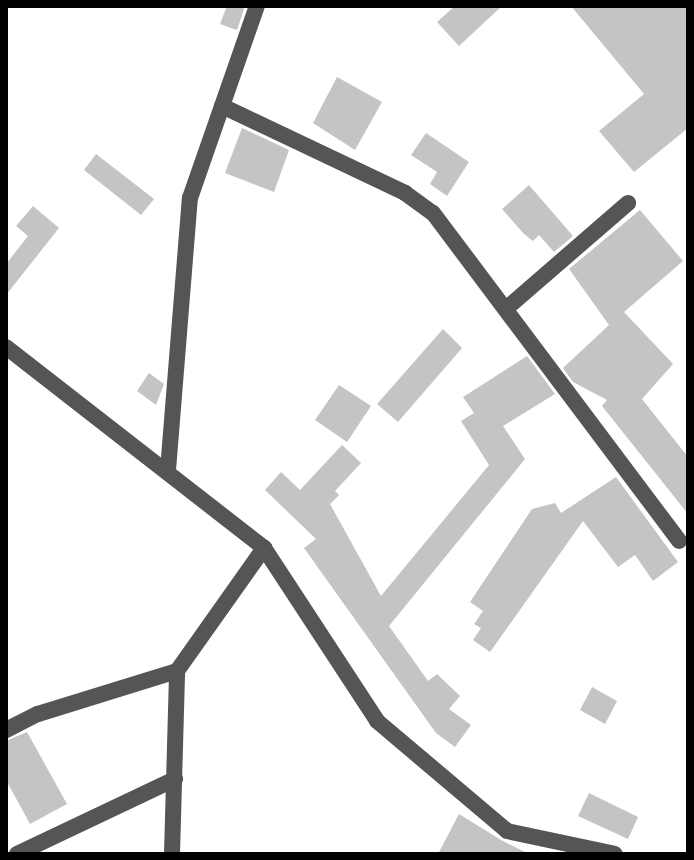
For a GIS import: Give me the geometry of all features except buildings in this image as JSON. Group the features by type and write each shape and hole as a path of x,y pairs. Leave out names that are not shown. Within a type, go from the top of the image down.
{"street":[{"path":"168,470 190,198 257,6"},
{"path":"222,106 405,193 433,213 508,307 679,541"},
{"path":"508,307 628,203"},
{"path":"6,347 168,470 264,548 377,721 507,831 615,854"},
{"path":"176,851 177,671 264,548"},
{"path":"6,730 38,714 177,671"},
{"path":"17,854 175,779"}]}
